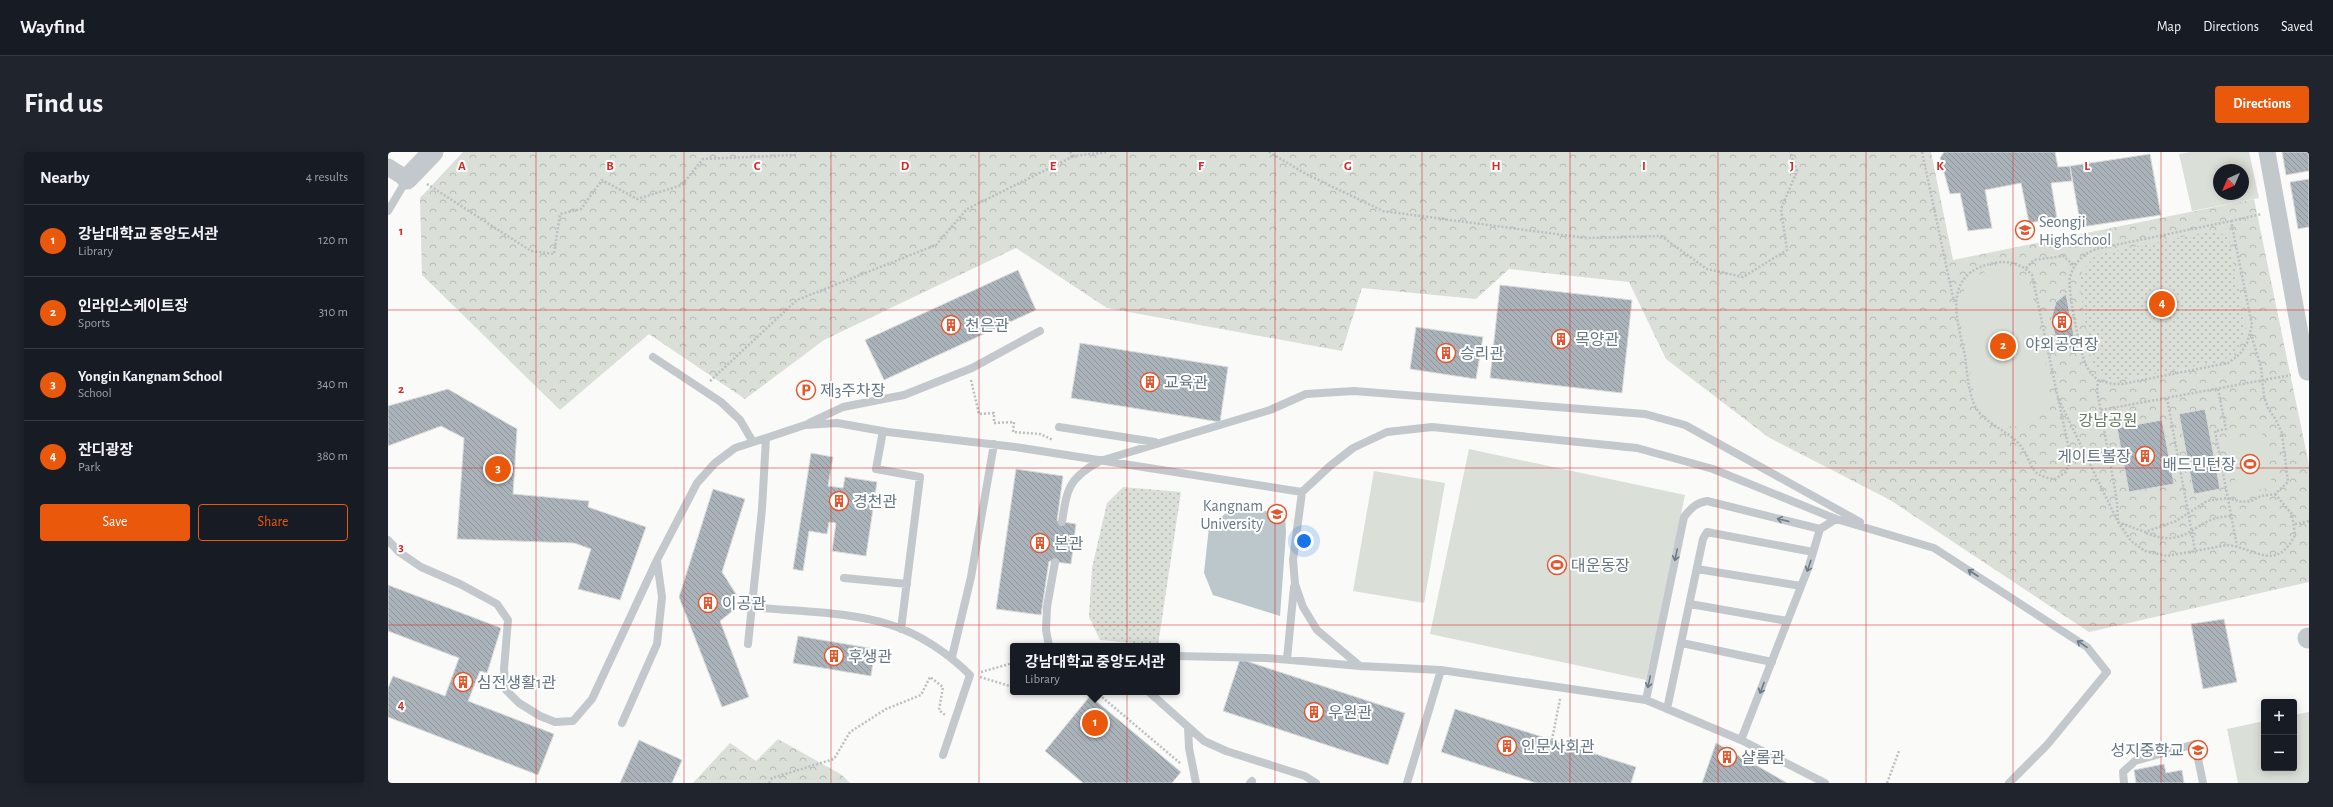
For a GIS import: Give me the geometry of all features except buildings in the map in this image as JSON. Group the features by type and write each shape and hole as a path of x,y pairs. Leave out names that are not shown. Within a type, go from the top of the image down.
{"street":[{"path":"388,167 416,181 433,152"},
{"path":"2267,152 2308,376"}],"lane":[{"path":"388,211 416,181"},
{"path":"388,540 399,552 421,567 460,584 497,604 508,620 504,669 506,690 519,703 535,713 555,722 573,721 592,699 657,560 697,483 715,463 736,448 805,425 843,407 904,396 968,370 1040,331"},
{"path":"654,357 721,402 740,420 753,442"},
{"path":"1062,522 1070,486 1081,472 1100,461 1158,442 1270,410 1306,394 1354,391 1645,414 1685,424 1869,527"},
{"path":"805,425 837,423 883,432 994,444 1302,492"},
{"path":"1059,427 1158,442"},
{"path":"1287,660 1295,584 1293,560 1302,492 1330,466 1353,448 1386,432 1432,427 1637,448 1714,469 1836,520 1869,527 1934,548 2087,647 2108,672 2047,745 2009,783"},
{"path":"883,432 876,469 920,477 901,629"},
{"path":"748,644 762,508 766,438"},
{"path":"952,657 971,577 994,444"},
{"path":"1646,700 1684,517 1692,507 1699,502 1707,501 1820,529 1836,520"},
{"path":"1741,740 1788,621 1820,529"},
{"path":"1667,709 1703,539 1707,532 1813,552"},
{"path":"622,723 657,644 662,597 657,560"},
{"path":"1048,643 1046,630 1047,607 1055,562"},
{"path":"1697,569 1801,586"},
{"path":"844,578 907,584"},
{"path":"1295,584 1303,607 1317,630 1360,666"},
{"path":"1690,604 1788,621"},
{"path":"752,607 866,619 901,629 952,657 970,675 943,755"},
{"path":"1682,643 1772,662"},
{"path":"1180,656 1287,660 1360,666 1441,670 1646,700 1741,740 1825,783"},
{"path":"1407,783 1441,670"},
{"path":"1152,695 1204,741 1226,751 1305,776 1316,783"},
{"path":"1188,727 1189,748 1196,779"},
{"path":"2124,783 2123,772 2135,760 2195,744 2203,783"}],"path":[{"path":"416,181 531,251 554,254 560,214 581,209 602,180 637,199 682,185 703,159 795,155 796,152"},
{"path":"1070,152 1074,156"},
{"path":"702,389 797,300 936,245 967,209 1074,156 1108,152"},
{"path":"1270,152 1306,174 1383,211 1586,238 1661,236 1707,269 1743,277 1787,250 1781,209 1797,171 1790,152"},
{"path":"1922,152 1974,403 1978,411 2020,445 2033,470 2043,478 2055,479 2066,472 2071,458 2036,285 2032,275 2026,268 2007,261 1982,266 1970,273 1960,285 1954,304"},
{"path":"2251,334 2240,354 2228,364 2122,384 2113,384 2098,380 2085,362 2069,285 2075,266 2086,253 2096,249 2278,211"},
{"path":"2145,532 2176,521 2207,501 2227,498 2242,502 2275,494 2288,482 2288,469 2282,433 2268,408 2251,334 2252,325 2231,221"},
{"path":"2026,268 2034,260 2063,256 2075,266"},
{"path":"968,370 979,414 994,413 994,423 1014,422 1013,432 1040,434 1053,440"},
{"path":"2101,410 2262,380 2308,376"},
{"path":"2098,380 2097,391 2117,501 2118,522"},
{"path":"2218,389 2226,429 2215,431 2237,546"},
{"path":"2058,398 2118,522 2131,541 2145,551 2157,555 2174,556 2195,550 2227,545 2237,546 2258,556 2273,557 2292,543 2296,535 2292,514 2275,494"},
{"path":"2167,398 2195,550"},
{"path":"2118,522 2168,539 2179,538 2221,516 2231,516"},
{"path":"2295,524 2309,521"},
{"path":"970,675 1010,664"},
{"path":"970,675 1010,686"},
{"path":"769,783 772,778 834,759 850,732 886,708 921,695 930,677 942,687 939,710 954,721"},
{"path":"1552,740 1563,687"},
{"path":"1099,695 1196,779"},
{"path":"1887,783 1899,751"}],"green space":[{"name":"강남공원","path":"463,152 1931,152 1953,260 2254,199 2309,465 2309,582 2089,632 1890,500 1768,437 1666,359 1629,282 1509,269 1476,299 1362,288 1342,351 1107,308 1016,248 824,340 745,399 649,334 560,410 422,275 420,198"},
{"path":"2190,152 2249,152 2259,198 2249,200 2249,164 2213,164 2213,200 2249,200 2192,211 2179,154"},
{"path":"2211,231 2221,233 2229,239 2246,326 2242,341 2233,355 2219,362 2112,381 2101,376 2092,365 2079,283 2082,272 2095,255"},
{"path":"1996,269 2006,270 2015,274 2026,283 2031,290 2046,366 2049,388 2048,401 2042,413 2034,421 2025,425 2014,426 1993,420 1976,403 1958,308 1963,292 1970,282 1982,273"},
{"name":"배드민턴장","path":"2262,434 2273,487 2238,494 2227,440"},
{"name":"대운동장","path":"1469,449 1685,495 1646,680 1430,634"},
{"path":"1374,471 1445,483 1424,603 1353,591"},
{"path":"1123,487 1181,492 1158,643 1135,643 1100,640 1089,617 1092,568 1107,503"},
{"path":"2309,712 2309,783 2238,783 2227,729 2261,722 2261,771 2297,771 2297,714"},
{"path":"778,739 842,775 850,783 693,783 730,743 756,761"}],"shaded area":[{"path":"1230,510 1285,512 1286,533 1280,616 1213,595 1204,573 1209,527"}],"place":[{"name":"Seongji HighSchool","path":"2025,230"},
{"name":"잔디광장","path":"2162,304"},
{"name":"야외공연장","path":"2062,322"},
{"name":"천은관","path":"951,325"},
{"name":"목양관","path":"1561,339"},
{"name":"인라인스케이트장","path":"2003,346"},
{"name":"승리관","path":"1446,353"},
{"name":"교육관","path":"1150,382"},
{"name":"제3주차장","path":"806,390"},
{"name":"게이트볼장","path":"2145,456"},
{"name":"배드민턴장","path":"2250,464"},
{"name":"Yongin Kangnam School","path":"498,469"},
{"name":"경천관","path":"839,501"},
{"name":"Kangnam University","path":"1277,514"},
{"name":"본관","path":"1040,543"},
{"name":"대운동장","path":"1557,565"},
{"name":"이공관","path":"708,603"},
{"name":"후생관","path":"834,656"},
{"name":"심전생활1관","path":"463,682"},
{"name":"우원관","path":"1314,712"},
{"name":"강남대학교 중앙도서관","path":"1095,723"},
{"name":"인문사회관","path":"1507,746"},
{"name":"성지중학교","path":"2198,750"},
{"name":"샬롬관","path":"1727,757"}]}
